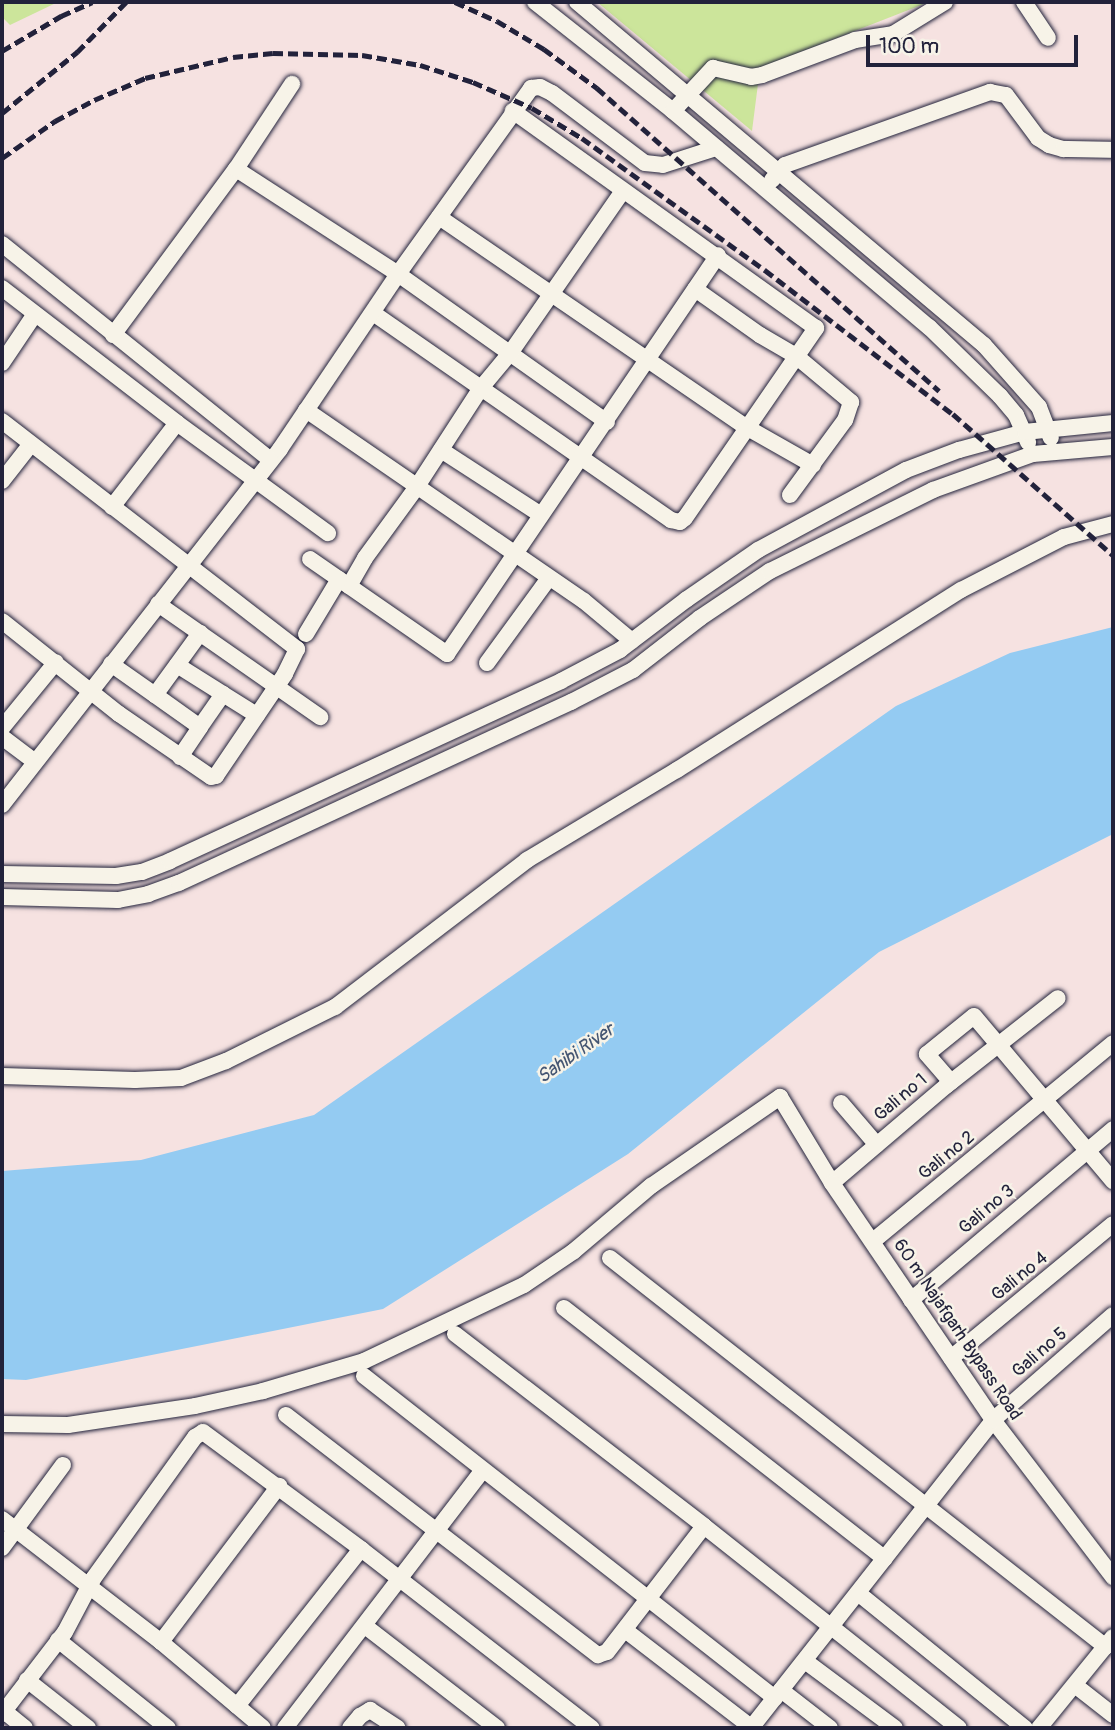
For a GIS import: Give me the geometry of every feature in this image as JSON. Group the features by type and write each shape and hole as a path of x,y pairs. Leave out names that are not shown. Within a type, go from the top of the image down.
{"street":[{"path":"535,2 673,111 929,327 1000,396 1025,432 1032,454"},
{"path":"577,2 984,345 1027,391 1048,428 1055,450"},
{"path":"673,111 713,68 751,77 762,75 855,40 893,34 945,2"},
{"path":"1024,2 1048,38"},
{"path":"113,335 236,169 292,84"},
{"path":"2,805 271,460 530,88 540,87 552,93 635,158 654,166 716,148"},
{"path":"765,188 785,165 990,92 1006,95 1038,138 1049,145 1063,149 1113,149"},
{"path":"373,313 671,520 680,523 816,328 718,255 623,191 513,111"},
{"path":"236,169 398,274 607,422"},
{"path":"306,634 416,488 481,388 511,352 623,191"},
{"path":"439,217 746,427 813,465"},
{"path":"2,244 271,460"},
{"path":"310,559 446,654 607,422 718,255"},
{"path":"2,288 177,424 328,533"},
{"path":"695,289 760,335 796,356 850,402 845,420 790,495"},
{"path":"2,363 35,314"},
{"path":"306,410 593,608 632,641"},
{"path":"2,421 297,649 276,687 216,776 211,778 119,715 55,662 5,630"},
{"path":"2,874 116,876 170,862 561,681 632,641 758,551 857,494 906,470 959,450 1025,432 1113,423"},
{"path":"112,507 177,424"},
{"path":"2,481 31,444"},
{"path":"2,897 118,900 148,894 179,883 571,702 633,670 770,570 933,490 1032,454 1113,447"},
{"path":"441,450 541,515"},
{"path":"2,1076 135,1080 181,1078 250,1049 335,1007 527,860 677,770 961,590 1064,537 1113,524"},
{"path":"487,663 549,578"},
{"path":"158,604 320,717"},
{"path":"155,695 200,633"},
{"path":"2,728 55,662"},
{"path":"111,664 200,727"},
{"path":"177,665 257,715"},
{"path":"180,757 223,694"},
{"path":"2,737 35,762"},
{"name":"Gali no 1","path":"832,1183 950,1082 1058,998"},
{"path":"950,1082 927,1054 974,1016 1113,1181"},
{"name":"Gali no 2","path":"873,1241 1113,1043"},
{"name":"60 m Najafgarh Bypass Road","path":"2,1424 68,1424 195,1405 263,1391 365,1361 524,1285 575,1251 651,1186 780,1097 832,1183 993,1420 1113,1577"},
{"name":"Gali no 1","path":"841,1103 877,1144"},
{"name":"Gali no 3","path":"911,1300 1113,1129"},
{"name":"Gali no 4","path":"951,1358 1113,1224"},
{"path":"610,1258 926,1507 1110,1642 1044,1727"},
{"path":"564,1308 885,1559"},
{"name":"Gali no 5","path":"751,1728 993,1420 1113,1315"},
{"path":"455,1334 959,1728"},
{"path":"364,1376 647,1600 830,1728"},
{"path":"286,1415 598,1655 607,1652 704,1526"},
{"path":"25,1728 3,1713 58,1640 88,1587 199,1433 203,1432 362,1549 592,1728"},
{"path":"2,1548 63,1465"},
{"path":"285,1728 482,1471"},
{"path":"161,1642 279,1486"},
{"path":"2,1519 161,1642 263,1728"},
{"path":"237,1706 362,1549"},
{"path":"858,1593 1025,1728"},
{"path":"365,1626 497,1728"},
{"path":"625,1630 751,1728"},
{"path":"58,1640 169,1728"},
{"path":"805,1661 895,1728"},
{"path":"27,1680 88,1728"},
{"path":"1076,1686 1113,1715"},
{"path":"350,1728 360,1716 370,1710 398,1728"}],"green space":[{"path":"2,2 58,2 10,25 2,17"},
{"path":"597,2 929,2 760,68 752,131"}],"water":[{"name":"Sahibi River","path":"1113,627 1113,834 879,952 628,1154 383,1309 26,1380 2,1379 2,1171 141,1160 314,1115 896,706 1010,653"}],"railway":[{"path":"2,51 61,16 92,2"},
{"path":"2,113 77,52 126,2"},
{"path":"455,2 497,21 544,49 597,88 939,391"},
{"path":"2,158 55,121 94,100 145,78 233,57 273,53 362,55 420,65 473,82 532,108 582,138 765,270 953,414 1113,555"}]}
